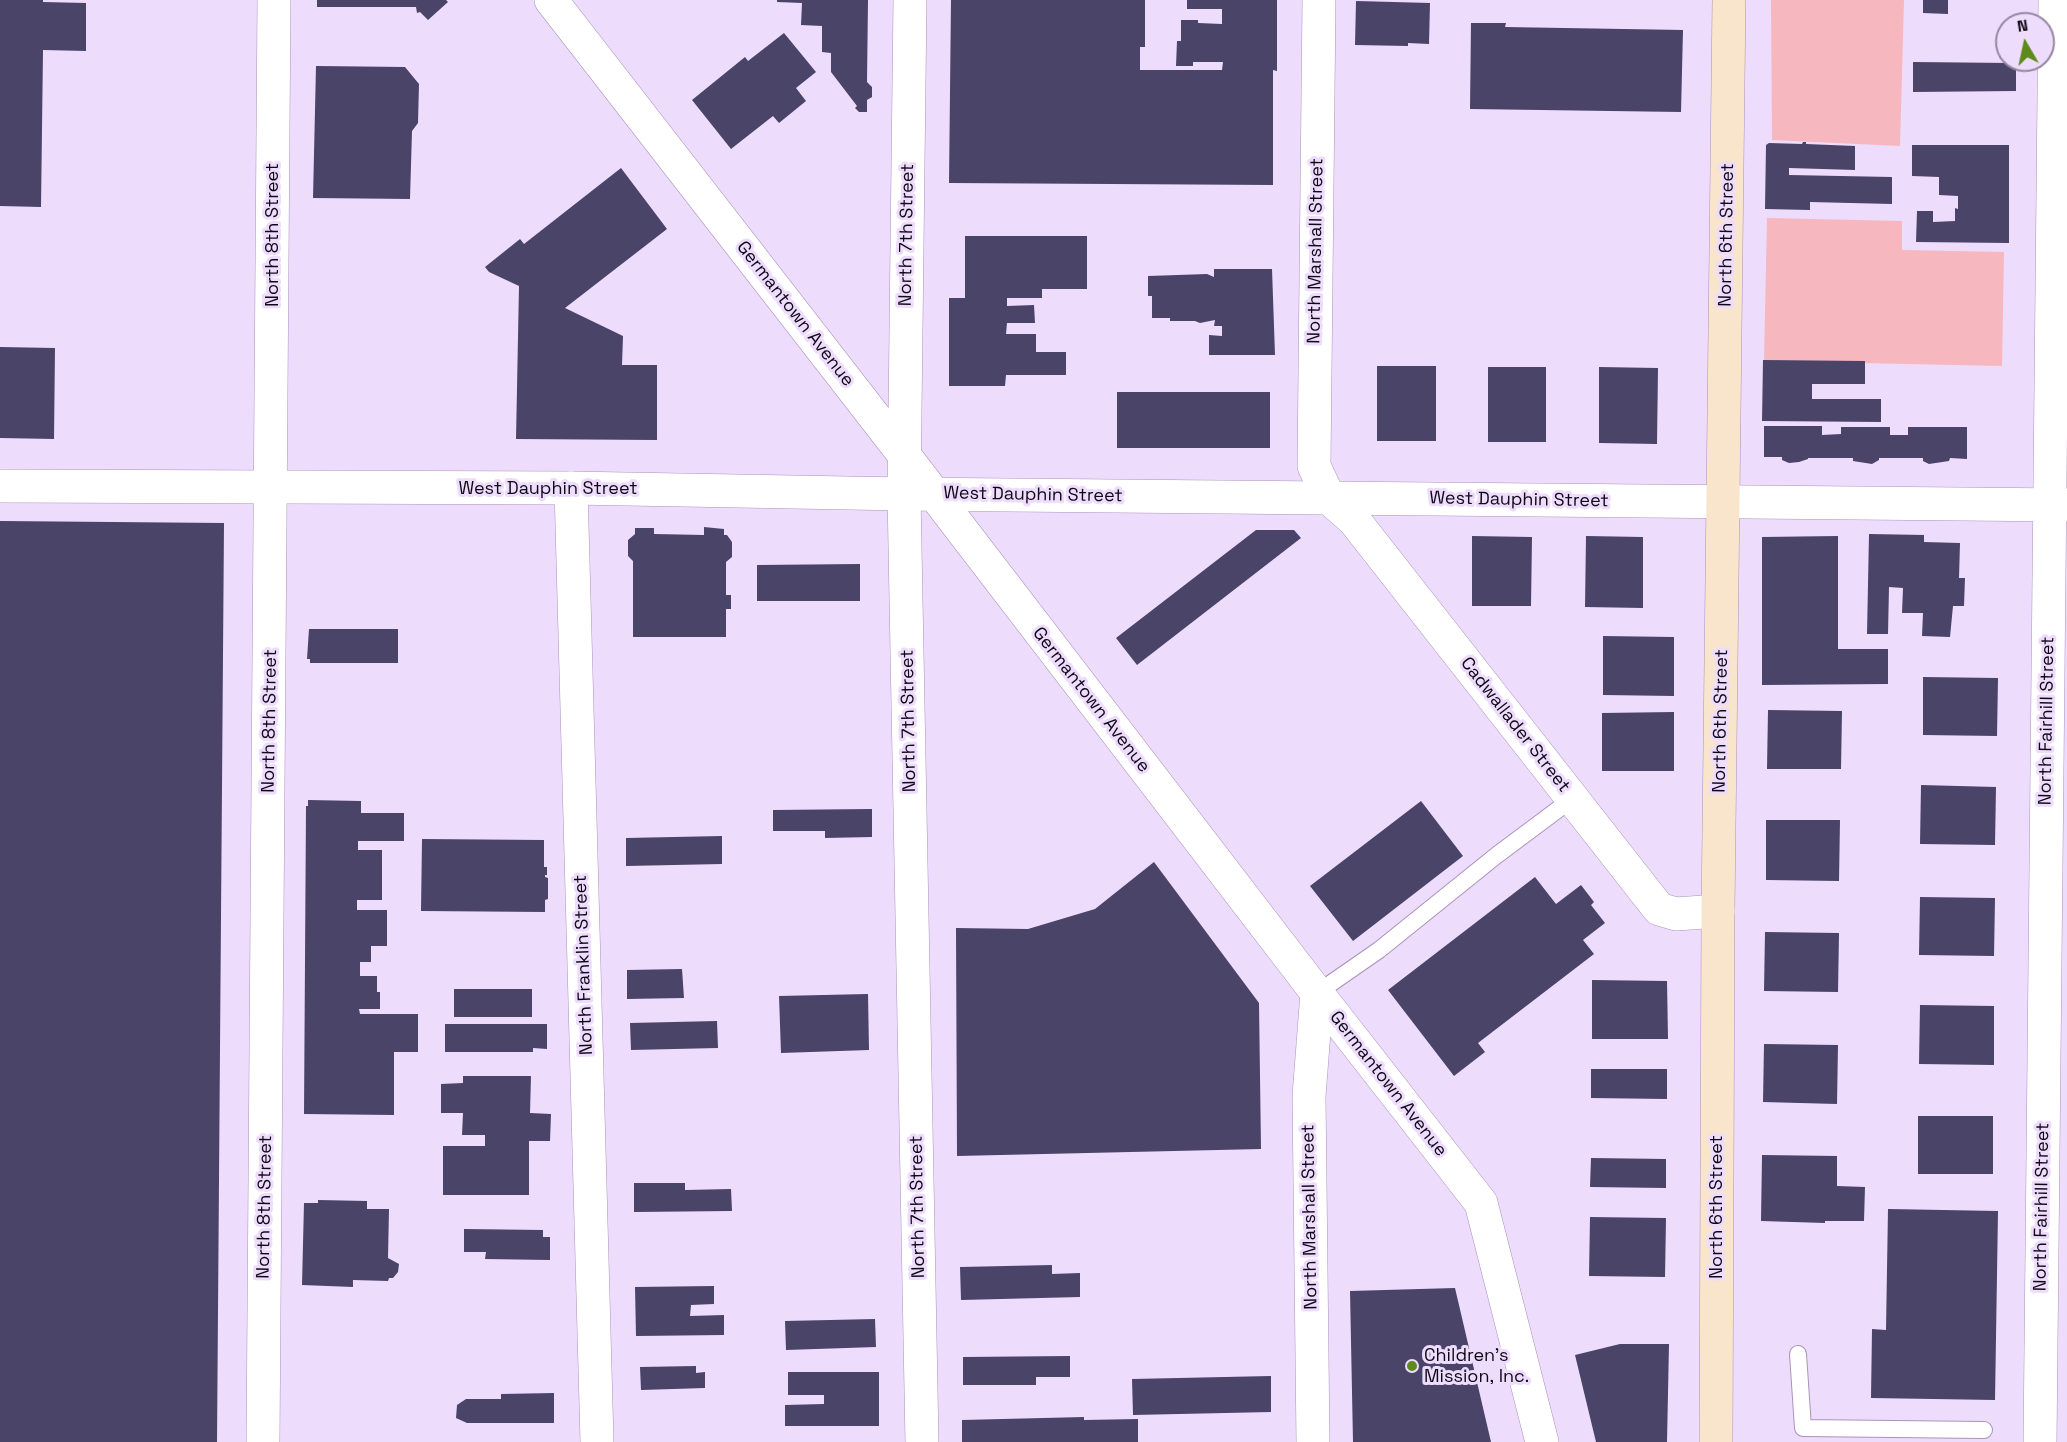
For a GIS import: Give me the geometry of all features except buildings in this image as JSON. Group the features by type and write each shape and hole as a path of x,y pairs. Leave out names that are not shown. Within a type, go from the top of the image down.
{"main road":[{"name":"North 6th Street","path":"1716,1442 1719,911 1730,0"}],"street":[{"name":"North 8th Street","path":"263,1442 274,0"},
{"name":"Germantown Avenue","path":"551,0 905,456"},
{"name":"North 7th Street","path":"910,0 905,456 918,494 922,1442"},
{"name":"North Marshall Street","path":"1319,0 1314,466 1329,498"},
{"name":"North Fairhill Street","path":"2040,1442 2058,505 2055,0"},
{"name":"West Dauphin Street","path":"0,486 571,488 918,494 2058,505"},
{"name":"North Franklin Street","path":"571,488 597,1442"},
{"name":"Germantown Avenue","path":"918,494 1317,993 1481,1203 1542,1442"},
{"name":"Cadwallader Street","path":"1329,498 1354,520 1659,909 1676,914 1719,911"},
{"name":"North Marshall Street","path":"1313,1442 1309,1096 1317,993"}],"lane":[{"path":"1317,993 1378,951 1572,798"},
{"path":"1798,1354 1803,1435 1944,1436 1984,1430"}],"shaded area":[{"path":"1771,0 1904,0 1900,146 1772,140"},
{"path":"1767,218 1902,221 1902,250 2004,252 2002,366 1764,361"}],"place":[{"name":"Children's Mission, Inc.","path":"1412,1366"}]}
